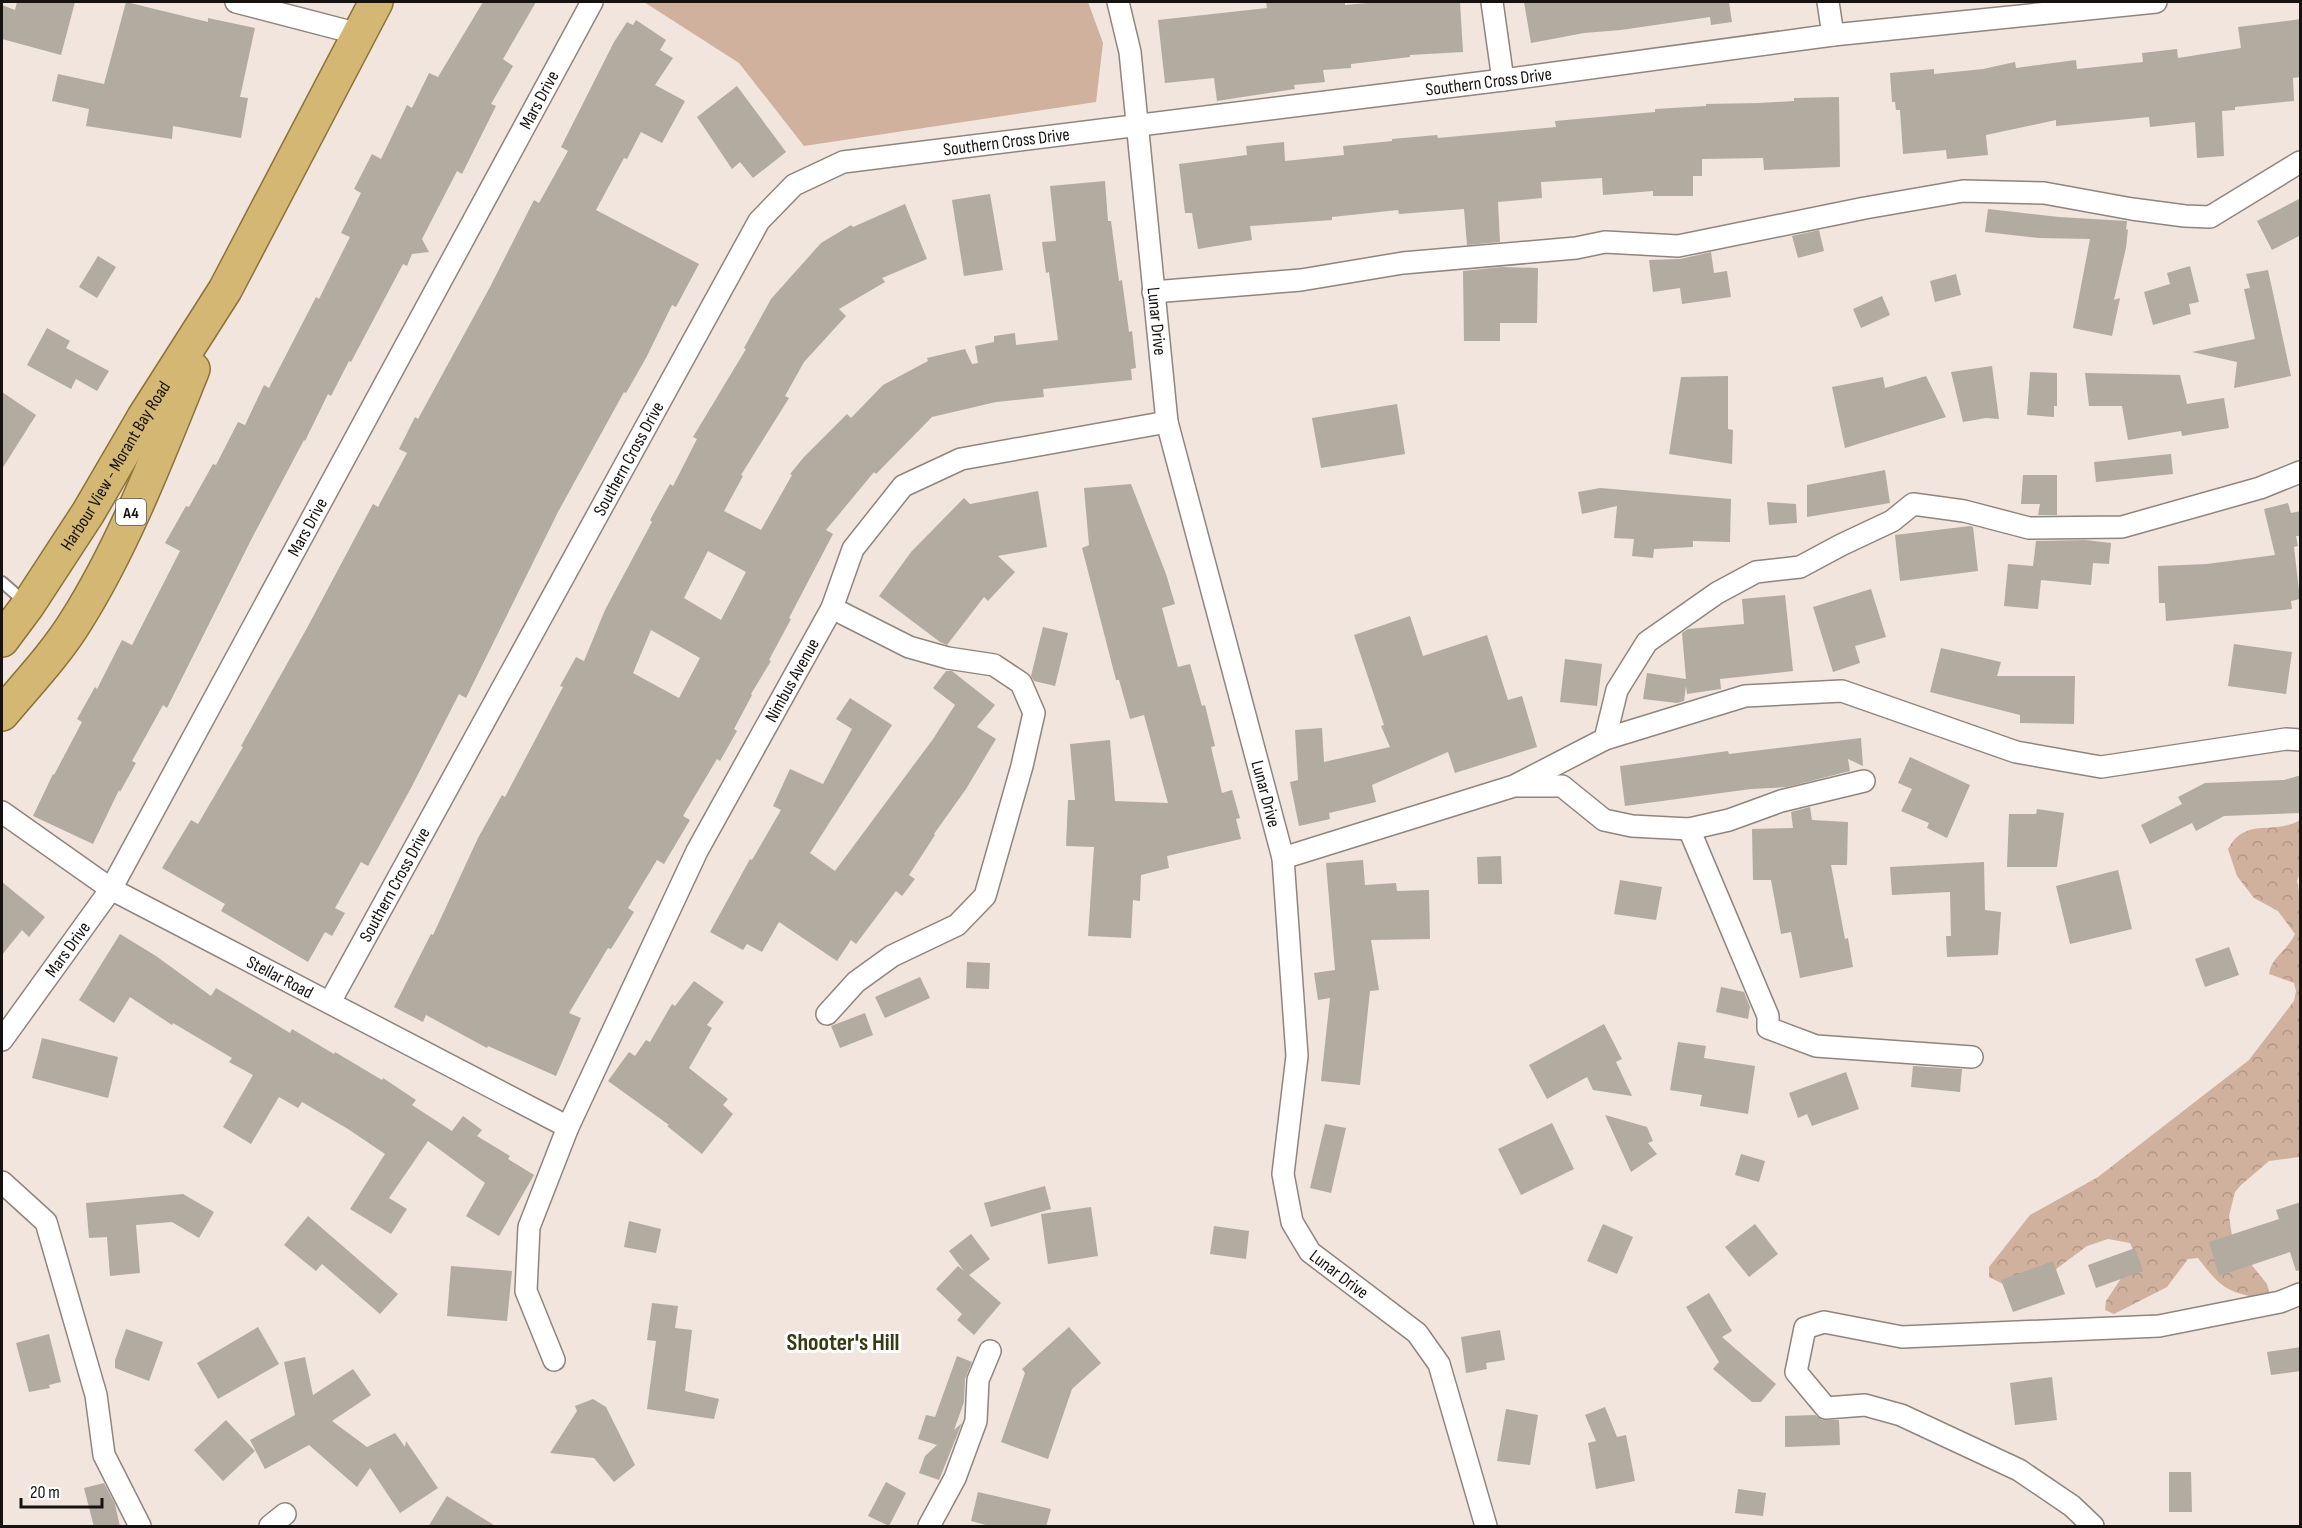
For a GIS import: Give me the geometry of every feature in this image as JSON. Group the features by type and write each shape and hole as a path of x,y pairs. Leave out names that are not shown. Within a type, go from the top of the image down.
{"highway":[{"name":"Harbour View - Morant Bay Road","path":"2,640 28,605 88,513 144,417 225,290 376,2"},
{"name":"Harbour View - Morant Bay Road","path":"2,714 40,670 75,623 106,568 166,436 225,290"}],"street":[{"path":"236,2 359,34"},
{"name":"Mars Drive","path":"2,1040 111,889 592,2"},
{"name":"Lunar Drive","path":"1119,2 1130,52 1167,422 1283,858 1297,1056 1283,1174 1293,1222 1310,1252 1417,1333 1439,1364 1486,1527"},
{"path":"1492,2 1503,80"},
{"path":"1828,2 1833,35"},
{"name":"Southern Cross Drive","path":"330,1002 759,221 794,185 843,162 1503,80 1833,35 2156,2"},
{"path":"1154,292 1301,280 1403,262 1576,248 1605,242 1678,246 1865,208 1964,191 2044,193 2133,209 2210,217 2301,162"},
{"name":"Nimbus Avenue","path":"554,1360 526,1291 529,1227 568,1127 697,851 832,608 853,549 903,486 962,459 1167,422"},
{"path":"1605,739 1617,690 1647,642 1717,593 1755,572 1800,567 1892,521 1913,504 1964,512 2029,528 2122,527 2260,488 2301,472"},
{"path":"827,1014 856,982 892,956 957,925 985,896 1022,766 1034,713 1021,684 994,665 948,658 909,647 832,608"},
{"path":"1283,858 1514,786 1605,739 1746,696 1842,691 2016,752 2101,767 2286,739 2301,740"},
{"path":"1514,786 1562,786 1604,820 1632,826 1689,830 1729,820 1780,801 1864,781"},
{"name":"Stellar Road","path":"2,812 111,889 568,1127"},
{"path":"1689,830 1768,1016 1768,1028 1816,1046 1972,1057"},
{"path":"2,1182 46,1222 96,1395 104,1455 140,1527"},
{"path":"2093,1527 2072,1506 2019,1470 1901,1415 1865,1405 1826,1408 1796,1372 1805,1328 1824,1322 1902,1337 2159,1326 2280,1302 2301,1294"},
{"path":"929,1527 955,1478 976,1421 978,1380 990,1352"}],"lane":[{"path":"2,582 28,605"}],"green space":[{"path":"644,2 1088,2 1103,43 1096,102 804,146 739,63"},
{"path":"2300,820 2300,873 2297,881 2300,895 2300,1157 2269,1161 2235,1192 2229,1216 2233,1242 2267,1284 2269,1292 2266,1300 2227,1288 2198,1258 2188,1259 2167,1287 2114,1314 2105,1310 2106,1301 2136,1256 2130,1243 2108,1239 2087,1246 2036,1284 2013,1289 1989,1277 1989,1267 2030,1215 2098,1177 2249,1060 2294,1001 2296,991 2294,983 2269,974 2276,958 2295,934 2278,911 2254,898 2237,876 2228,849 2243,833 2261,828 2280,827"}],"building":[{"path":"17,2 75,2 61,55 2,39 2,5 15,10"},
{"path":"126,2 208,22 208,18 255,28 240,97 248,98 241,138 173,126 172,139 86,126 89,109 52,101 58,74 104,84"},
{"path":"483,2 536,2 503,59 513,66 491,104 496,106 462,174 457,171 422,239 429,252 412,254 407,266 403,264 351,362 349,361 331,396 328,394 251,540 167,708 163,705 132,761 136,763 120,792 119,790 93,844 33,816 82,722 77,719 95,687 97,689 122,640 132,645 180,551 165,543 186,506 189,507 213,464 216,465 238,422 245,425 264,385 269,388 316,297 319,299 350,237 341,233 361,193 354,189 372,154 381,159 407,105 412,108 429,73 438,77"},
{"path":"1266,2 1345,2 1345,5 1378,2 1460,2 1463,52 1410,55 1410,57 1351,64 1351,68 1323,70 1325,82 1294,85 1295,89 1217,101 1214,78 1165,83 1158,20 1267,8"},
{"path":"1524,2 1729,2 1732,22 1711,25 1710,17 1584,33 1531,43"},
{"path":"2301,19 2301,77 2293,78 2294,101 2235,107 2235,110 2222,111 2224,156 2197,158 2195,122 2150,127 2149,117 2056,126 2056,120 1986,135 1988,155 1947,159 1946,150 1903,154 1900,110 1896,110 1895,102 1892,102 1890,73 1934,69 1934,74 1983,69 2015,62 2016,68 2076,60 2077,69 2143,62 2142,53 2177,49 2178,58 2241,48 2238,27"},
{"path":"636,20 666,40 660,50 673,58 655,85 685,101 662,143 641,132 596,210 699,264 676,307 672,305 646,358 626,393 624,392 558,512 466,698 459,694 368,866 361,862 335,908 345,913 332,936 325,932 308,962 221,911 225,904 162,868 191,820 198,824 243,747 241,746 373,504 378,507 407,453 399,449 415,417 418,419 490,287 534,200 539,203 568,151 561,147 614,42 627,22 633,25"},
{"path":"737,86 786,152 753,178 740,162 732,169 697,117"},
{"path":"1839,97 1840,167 1764,170 1763,158 1702,159 1702,176 1693,176 1693,196 1653,196 1653,191 1603,195 1602,178 1541,182 1542,198 1498,202 1500,242 1467,245 1464,209 1399,214 1398,210 1332,217 1332,220 1250,226 1252,240 1198,249 1192,213 1185,213 1179,164 1247,155 1246,146 1284,142 1285,161 1344,155 1343,146 1392,141 1392,139 1437,135 1438,138 1556,127 1555,121 1655,112 1655,109 1706,106 1706,104"},
{"path":"1105,181 1108,221 1111,221 1129,332 1132,331 1136,368 1131,369 1132,380 1043,389 1044,397 996,402 932,417 876,474 874,472 826,530 833,534 789,618 791,619 769,660 771,661 751,694 734,729 737,731 720,761 717,759 683,816 690,820 664,864 657,860 628,908 634,912 611,949 608,948 569,1013 581,1018 556,1076 488,1046 487,1048 426,1015 423,1022 394,1007 431,934 433,935 478,838 502,795 505,797 563,687 560,686 576,657 584,661 605,610 652,522 650,520 670,484 673,486 697,439 693,437 746,349 744,348 771,299 821,243 851,225 853,227 905,204 927,259 882,278 885,282 839,309 846,316 804,362 785,396 789,398 741,475 743,476 724,511 761,530 792,475 790,474 804,457 847,414 851,418 883,385 928,361 927,358 965,349 972,364 978,363 975,346 994,342 994,336 1015,333 1016,345 1058,340 1049,272 1046,273 1042,242 1056,241 1050,186","holes":["708,551 746,572 721,620 684,598","651,630 700,658 679,698 633,673"]},
{"path":"990,194 1003,270 964,276 952,200"},
{"path":"2301,198 2301,235 2272,250 2257,221"},
{"path":"1988,209 2059,217 2127,221 2126,248 2114,300 2120,298 2112,336 2073,328 2090,239 2039,238 1985,232"},
{"path":"1819,230 1824,251 1798,258 1792,236"},
{"path":"1711,252 1714,273 1727,271 1731,297 1682,304 1680,288 1653,292 1649,260 1680,259"},
{"path":"98,256 116,267 97,298 79,287"},
{"path":"2190,266 2199,302 2189,304 2191,314 2153,325 2144,292 2170,284 2167,273"},
{"path":"1502,267 1538,268 1537,323 1500,323 1500,341 1464,341 1463,271"},
{"path":"2268,270 2291,376 2234,388 2237,362 2192,352 2255,339 2244,289 2250,288 2246,274"},
{"path":"1956,274 1961,295 1935,302 1930,281"},
{"path":"1882,296 1890,315 1861,328 1853,309"},
{"path":"47,328 70,341 66,348 109,371 97,391 76,379 71,389 27,365"},
{"path":"1992,366 1999,419 1986,418 1963,422 1951,372"},
{"path":"2030,372 2057,373 2057,406 2054,406 2054,417 2027,415"},
{"path":"2085,373 2180,375 2187,404 2224,398 2229,428 2182,436 2181,431 2128,440 2122,406 2089,406"},
{"path":"1728,376 1728,429 1733,430 1732,464 1669,454 1681,377"},
{"path":"1926,376 1946,417 1845,448 1832,387 1883,377 1885,388"},
{"path":"2,392 36,415 2,469"},
{"path":"1397,404 1405,454 1321,468 1312,418"},
{"path":"2171,454 2173,474 2096,482 2094,462"},
{"path":"1885,470 1890,503 1807,517 1807,485"},
{"path":"2023,475 2057,475 2057,515 2038,515 2040,504 2021,504"},
{"path":"1131,484 1166,574 1175,604 1162,608 1178,667 1190,664 1202,706 1205,705 1215,746 1211,747 1222,793 1232,790 1240,818 1236,819 1241,839 1167,856 1169,868 1141,875 1140,901 1133,900 1131,938 1088,936 1094,847 1066,846 1068,800 1075,800 1070,744 1110,740 1115,801 1168,803 1144,715 1130,719 1119,680 1116,680 1082,548 1089,545 1084,488"},
{"path":"1600,488 1731,499 1730,542 1693,541 1693,547 1654,549 1653,558 1632,556 1634,539 1614,538 1617,506 1582,514 1578,492"},
{"path":"1038,491 1047,547 998,556 1015,572 988,601 984,597 947,645 879,596 911,552 964,498 970,504"},
{"path":"1767,502 1796,504 1797,523 1769,525"},
{"path":"2288,503 2291,513 2301,511 2301,536 2296,536 2298,546 2294,547 2300,599 2291,601 2292,609 2166,621 2165,603 2159,603 2158,566 2207,564 2275,555 2264,509"},
{"path":"1973,527 1978,571 1900,581 1895,535"},
{"path":"2085,540 2111,543 2109,564 2093,563 2091,585 2041,580 2038,609 2004,606 2008,564 2033,566 2036,541"},
{"path":"1871,589 1886,637 1855,646 1860,663 1833,672 1813,607"},
{"path":"1785,595 1793,671 1720,679 1721,689 1687,694 1686,686 1684,701 1677,703 1643,699 1647,673 1686,679 1682,633 1688,629 1744,624 1742,599"},
{"path":"1410,616 1423,656 1487,635 1508,700 1522,696 1537,747 1455,773 1448,752 1372,785 1376,802 1329,813 1330,819 1299,826 1290,782 1298,780 1295,730 1322,728 1324,762 1390,747 1381,726 1384,725 1354,635"},
{"path":"1043,627 1068,633 1055,686 1034,681 1031,676"},
{"path":"2234,644 2292,652 2286,694 2228,686"},
{"path":"1941,648 2001,662 1997,676 2075,676 2074,724 2020,723 2020,715 1930,692"},
{"path":"1565,659 1602,664 1597,706 1560,702"},
{"path":"946,671 952,671 995,705 977,727 996,739 909,875 915,879 902,896 896,891 856,944 851,940 837,961 779,922 762,952 747,944 743,950 710,932 750,859 752,860 781,810 773,806 790,769 823,784 852,729 836,719 850,698 892,725 810,853 835,871 933,739 955,705 933,688"},
{"path":"1861,738 1863,766 1848,759 1850,771 1787,787 1751,789 1625,806 1620,766 1728,751 1729,754"},
{"path":"1910,757 1970,785 1947,838 1927,828 1929,823 1901,811 1912,789 1898,783"},
{"path":"2301,775 2301,813 2224,816 2196,831 2192,823 2150,844 2141,825 2182,804 2178,797 2205,783 2284,780"},
{"path":"1810,807 1812,820 1848,822 1847,865 1831,865 1845,939 1848,938 1853,967 1800,978 1791,932 1781,934 1771,880 1753,880 1752,829 1793,828 1791,812"},
{"path":"2037,809 2064,813 2057,867 2007,867 2009,814 2036,814"},
{"path":"1501,856 1502,884 1478,884 1477,857"},
{"path":"1363,860 1365,885 1396,883 1397,891 1429,890 1430,939 1371,940 1379,990 1370,991 1360,1085 1321,1081 1330,998 1318,1000 1314,973 1335,970 1326,863"},
{"path":"1984,862 1985,910 2001,912 1998,955 1947,957 1946,936 1951,936 1950,892 1892,895 1890,867"},
{"path":"2118,870 2132,929 2070,944 2056,886"},
{"path":"1620,880 1662,887 1656,920 1614,914"},
{"path":"2,882 45,917 29,937 22,930 2,955"},
{"path":"120,934 156,956 211,996 216,988 290,1033 292,1029 382,1080 383,1078 416,1100 412,1105 452,1131 463,1116 482,1130 477,1136 510,1156 508,1159 534,1175 499,1236 466,1216 485,1183 428,1141 389,1198 407,1209 391,1234 350,1209 385,1154 348,1129 302,1102 298,1108 279,1097 251,1144 223,1127 253,1075 229,1062 232,1058 173,1023 172,1025 130,997 114,1023 79,1000"},
{"path":"2229,947 2239,975 2205,987 2195,959"},
{"path":"967,962 990,963 989,989 966,988"},
{"path":"920,977 930,998 885,1018 875,997"},
{"path":"694,981 724,1002 707,1025 712,1028 689,1068 728,1099 723,1105 733,1114 702,1154 667,1126 669,1125 608,1081 629,1052 635,1056 646,1040 650,1042 672,1004 675,1006"},
{"path":"1721,987 1744,992 1750,1007 1748,1019 1716,1012"},
{"path":"865,1013 873,1035 840,1048 831,1026"},
{"path":"1604,1024 1622,1059 1616,1062 1632,1096 1593,1090 1587,1077 1547,1099 1529,1065"},
{"path":"42,1038 118,1057 108,1098 32,1078"},
{"path":"1678,1042 1706,1046 1704,1058 1755,1066 1748,1114 1700,1106 1702,1095 1670,1090"},
{"path":"1913,1066 1962,1069 1960,1092 1911,1087"},
{"path":"1846,1072 1859,1109 1812,1126 1807,1114 1798,1118 1789,1093"},
{"path":"1605,1115 1647,1127 1653,1141 1648,1143 1657,1154 1631,1172"},
{"path":"1552,1123 1574,1169 1521,1195 1498,1149"},
{"path":"1325,1124 1346,1128 1331,1193 1310,1188"},
{"path":"1741,1154 1765,1161 1759,1182 1735,1175"},
{"path":"1045,1186 1051,1209 991,1227 984,1203"},
{"path":"183,1194 214,1212 199,1238 172,1222 136,1225 140,1273 110,1276 107,1237 89,1238 86,1203"},
{"path":"2301,1202 2301,1270 2296,1271 2290,1252 2219,1276 2209,1242 2279,1219 2276,1210"},
{"path":"1091,1207 1098,1256 1048,1264 1041,1214"},
{"path":"308,1216 398,1294 380,1314 322,1264 316,1271 284,1245"},
{"path":"629,1221 661,1229 656,1253 624,1247"},
{"path":"1603,1224 1633,1237 1617,1274 1587,1261"},
{"path":"1755,1224 1778,1254 1749,1277 1725,1247"},
{"path":"1214,1226 1249,1231 1246,1259 1210,1254"},
{"path":"971,1234 990,1259 969,1275 1001,1303 974,1335 957,1320 962,1314 936,1289 958,1266 964,1271 949,1251"},
{"path":"2135,1248 2143,1271 2096,1288 2088,1265"},
{"path":"2053,1261 2065,1294 2013,1312 2001,1280"},
{"path":"451,1266 512,1271 507,1321 447,1316"},
{"path":"1709,1293 1732,1331 1722,1337 1776,1384 1761,1402 1752,1402 1713,1369 1719,1362 1686,1307"},
{"path":"652,1303 678,1306 675,1328 692,1330 685,1391 719,1399 714,1419 647,1409 656,1341 647,1340"},
{"path":"258,1327 279,1364 218,1399 197,1363"},
{"path":"1069,1327 1101,1363 1072,1389 1048,1459 1001,1442 1025,1373 1022,1369"},
{"path":"126,1329 163,1342 149,1381 115,1368 115,1360"},
{"path":"1500,1330 1505,1360 1486,1363 1487,1369 1466,1373 1461,1337"},
{"path":"49,1334 61,1382 49,1385 50,1388 29,1392 16,1343"},
{"path":"2301,1347 2301,1371 2271,1375 2267,1352"},
{"path":"957,1356 972,1362 965,1379 964,1402 954,1430 962,1423 939,1480 919,1473 925,1456 937,1445 918,1439 926,1415 935,1417"},
{"path":"305,1357 313,1395 353,1369 371,1395 332,1421 367,1447 395,1433 405,1447 406,1441 438,1488 400,1513 370,1468 357,1487 309,1445 265,1469 250,1440 295,1415 284,1362"},
{"path":"2052,1377 2057,1420 2015,1425 2010,1383"},
{"path":"593,1399 606,1407 635,1465 614,1482 594,1458 550,1453 577,1411 575,1406"},
{"path":"1605,1407 1617,1437 1626,1435 1635,1481 1596,1489 1588,1443 1596,1441 1585,1415"},
{"path":"1506,1409 1538,1415 1530,1465 1497,1461"},
{"path":"1815,1415 1822,1420 1839,1420 1840,1445 1785,1447 1785,1416"},
{"path":"226,1420 255,1451 223,1481 194,1450"},
{"path":"2169,1472 2191,1472 2192,1512 2169,1512"},
{"path":"886,1482 906,1493 889,1526 868,1516"},
{"path":"104,1483 115,1504 120,1527 94,1527 84,1488"},
{"path":"1738,1489 1766,1493 1763,1516 1735,1513"},
{"path":"978,1492 1051,1509 1046,1527 993,1527 971,1521"},
{"path":"447,1496 497,1527 428,1527"}],"district":[{"name":"Shooter's Hill","path":"843,1342"}]}
